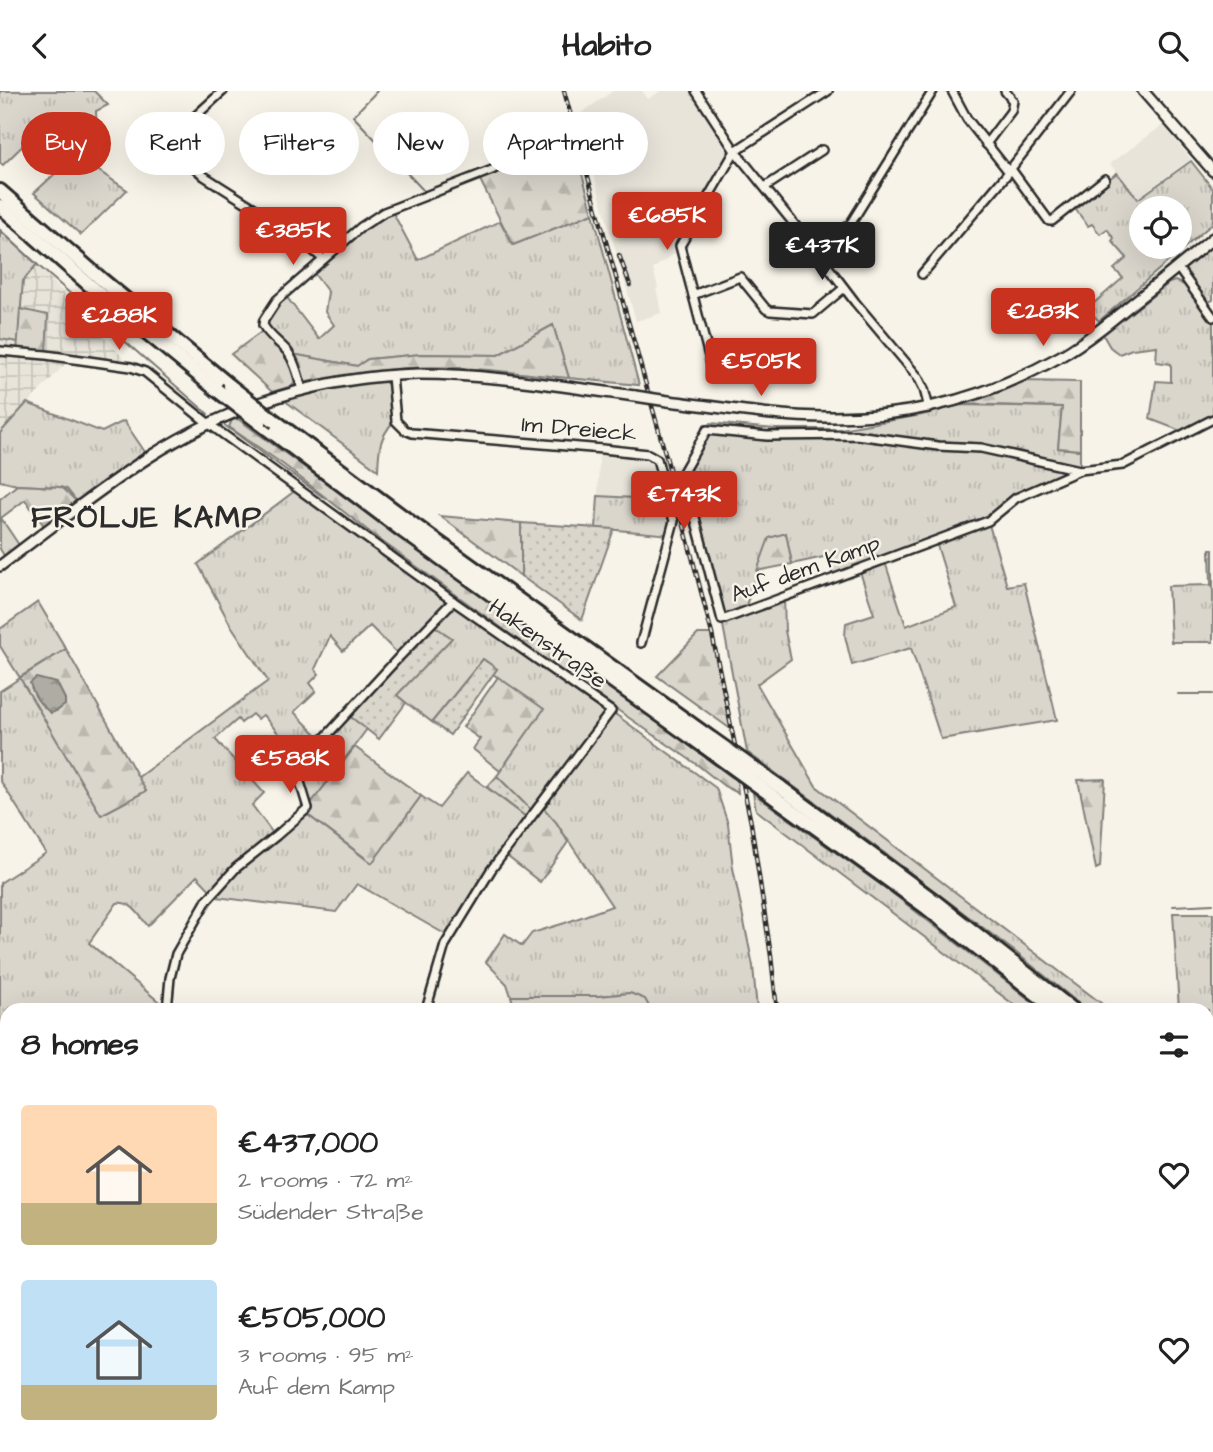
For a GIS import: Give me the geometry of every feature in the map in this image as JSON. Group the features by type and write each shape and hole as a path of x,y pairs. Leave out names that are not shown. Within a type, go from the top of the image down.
{"highway":[{"path":"0,191 90,271 276,422 709,743 933,900 1064,1003"},
{"path":"0,206 94,289 217,390 402,531 709,743"},
{"path":"778,793 1048,1003"}],"street":[{"path":"200,112 223,91"},
{"path":"696,91 735,151 918,377 929,408"},
{"path":"809,91 815,99"},
{"path":"712,368 680,246 735,151 828,91"},
{"path":"820,256 851,223 933,91"},
{"path":"952,91 967,119 1049,221 1105,179"},
{"path":"986,143 1012,111 1013,101 1005,91"},
{"path":"922,274 1010,170 1071,91"},
{"path":"1143,91 1213,171"},
{"path":"765,187 822,150"},
{"path":"302,390 289,353 268,333 263,322 277,300 361,227 384,212 483,174"},
{"path":"203,175 292,232 323,259"},
{"path":"0,566 127,472 175,442 209,423 302,390 345,381 392,376 467,376 787,415 852,417 901,413 929,408 994,388 1063,355 1095,333 1213,239"},
{"path":"1178,268 1213,317"},
{"path":"692,295 740,277 766,309 813,314 844,288"},
{"name":"Hakenstraße","path":"0,351 46,355 145,372 209,423 453,601 611,711 491,870 445,945 428,1003"},
{"name":"Im Dreieck","path":"392,376 396,421 405,431 603,449 648,454 657,459 674,521 641,643"},
{"path":"1080,470 1123,465 1213,419"},
{"name":"Auf dem Kamp","path":"707,430 767,436 856,435 938,446 981,448 1080,470 1016,498 988,521 722,620 683,473 707,430"},
{"path":"168,1003 176,954 207,900 236,868 308,808 296,769 453,601"}],"shaded area":[{"path":"613,91 642,91 648,99 661,91 696,91 735,151 680,246 653,269 662,313 636,321 594,175 648,175 648,112 583,112"},
{"path":"1163,125 1191,159 1139,196 1110,164"},
{"path":"37,264 137,373 65,364 0,433 0,339 18,342 17,353 48,315 20,309 23,281"},
{"path":"599,451 659,459 671,500 598,496"}],"green space":[{"path":"0,91 94,91 108,105 96,112 21,112 21,147 3,165 0,163"},
{"path":"1191,161 1213,189 1213,223 1192,241 1192,196 1142,196"},
{"path":"1117,173 1136,196 1129,196 1129,259 1171,259 1099,321 1087,309 1123,278 1114,269 1127,258 1112,241 1114,238 1107,229 1100,234 1092,224 1088,226 1073,206"},
{"path":"54,175 105,175 127,190 81,235 34,193"},
{"path":"582,175 593,213 513,245 478,176"},
{"path":"391,209 418,260 500,221 513,245 593,213 639,385 569,378 553,325 498,355 422,354 368,359 357,366 292,354 267,328 266,321 285,295 319,339 334,325 325,312 328,292 312,271 361,227"},
{"path":"0,230 37,264 23,281 18,342 0,339"},
{"path":"1213,246 1213,300 1207,303 1183,270"},
{"path":"1175,281 1187,286 1213,322 1213,419 1186,433 1150,419 1156,381 1171,382 1171,364 1156,362 1157,346 1132,349 1119,354 1110,347 1103,335"},
{"path":"20,309 48,315 46,355 17,353"},
{"path":"553,325 569,378 428,367 383,370 307,382 302,381 292,354 357,366 368,359 422,354 498,355"},
{"path":"264,330 291,363 295,382 292,386 272,392 231,354"},
{"path":"743,351 743,374 720,379 712,368 710,358"},
{"path":"379,380 390,386 393,422 381,444 378,470 284,400 349,385"},
{"path":"1021,381 1080,382 1080,450 1058,448 1062,407 961,404"},
{"path":"27,403 102,432 124,421 145,452 78,503 67,489 60,487 17,485 0,481 0,433"},
{"path":"960,405 1062,407 1058,448 1080,450 1080,470 1016,498 988,521 1007,586 1024,583 1057,720 941,739 911,648 852,665 845,636 846,623 874,614 859,569 884,559 906,626 956,607 936,542 975,525 833,577 828,556 792,564 786,534 770,538 744,611 784,597 785,631 791,659 757,684 816,786 1101,1003 1078,1003 1014,951 747,752 722,620 681,475 711,423 775,429 840,429 922,415"},
{"path":"238,419 737,781 738,793 724,786 571,678 229,427 232,420"},
{"path":"17,485 60,487 78,503 45,527 25,500 1,518 19,545 5,557 0,549 0,499"},
{"path":"296,490 716,788 728,824 733,868 753,966 756,1003 642,1003 630,993 599,996 511,996 507,984 486,962 505,934 522,946 532,933 612,906 556,822 534,813 497,776 543,709 493,674 497,669 483,659 432,722 396,695 451,639 400,656 370,626 343,651 330,636 315,669 319,674 310,683 316,691 294,712 322,740 347,714 367,729 308,808 296,769 269,743 279,734 263,715 257,719 252,714 241,723 238,719 215,739 264,793 252,805 275,836 304,812 371,863 421,796 439,808 467,773 529,819 450,937 357,884 336,912 216,897 228,874 224,875 212,892 197,876 148,926 131,906 117,903 89,943 160,1003 0,1003 0,883 46,853 0,780 0,691 20,678 0,646 0,629 38,602 66,649 20,677 101,815 146,791 137,778 268,681 230,624 198,564"},
{"path":"598,496 673,500 678,521 674,521 670,535 596,528"},
{"path":"440,516 521,523 521,576"},
{"path":"521,523 614,529 582,620 521,576"},
{"path":"786,533 792,564 757,571 769,538"},
{"path":"1210,549 1213,549 1213,642 1171,642 1168,586 1211,585"},
{"path":"431,624 452,638 397,695 406,703 379,739 347,714"},
{"path":"698,634 712,634 732,730 657,676"},
{"path":"66,649 146,791 101,815 20,678"},
{"path":"483,659 497,669 450,735 432,722"},
{"path":"498,677 544,709 500,771 473,749 480,739 463,727"},
{"path":"355,747 421,796 372,863 304,812"},
{"path":"497,776 534,813 529,819 487,787"},
{"path":"1105,779 1100,867 1096,869 1078,780"},
{"path":"753,793 892,893 1034,1003 1012,1003 756,810"},
{"path":"541,805 568,842 540,882 503,853"},
{"path":"1173,913 1213,913 1213,1003 1179,1003"},
{"path":"630,993 645,999 647,1003 513,1003 511,996 599,996"}],"water":[{"path":"36,678 57,683 65,705 51,713 44,707 30,683"}],"waterway":[{"path":"377,91 353,116 425,192"},
{"path":"0,230 208,414"},
{"path":"223,424 323,497"},
{"path":"1178,694 1213,694"},
{"path":"1173,906 1213,904"}],"railway":[{"path":"564,91 667,460 712,634 751,823 776,1003"},
{"path":"619,255 630,285"}],"district":[{"name":"FRÖLJE KAMP","path":"147,517"}]}
